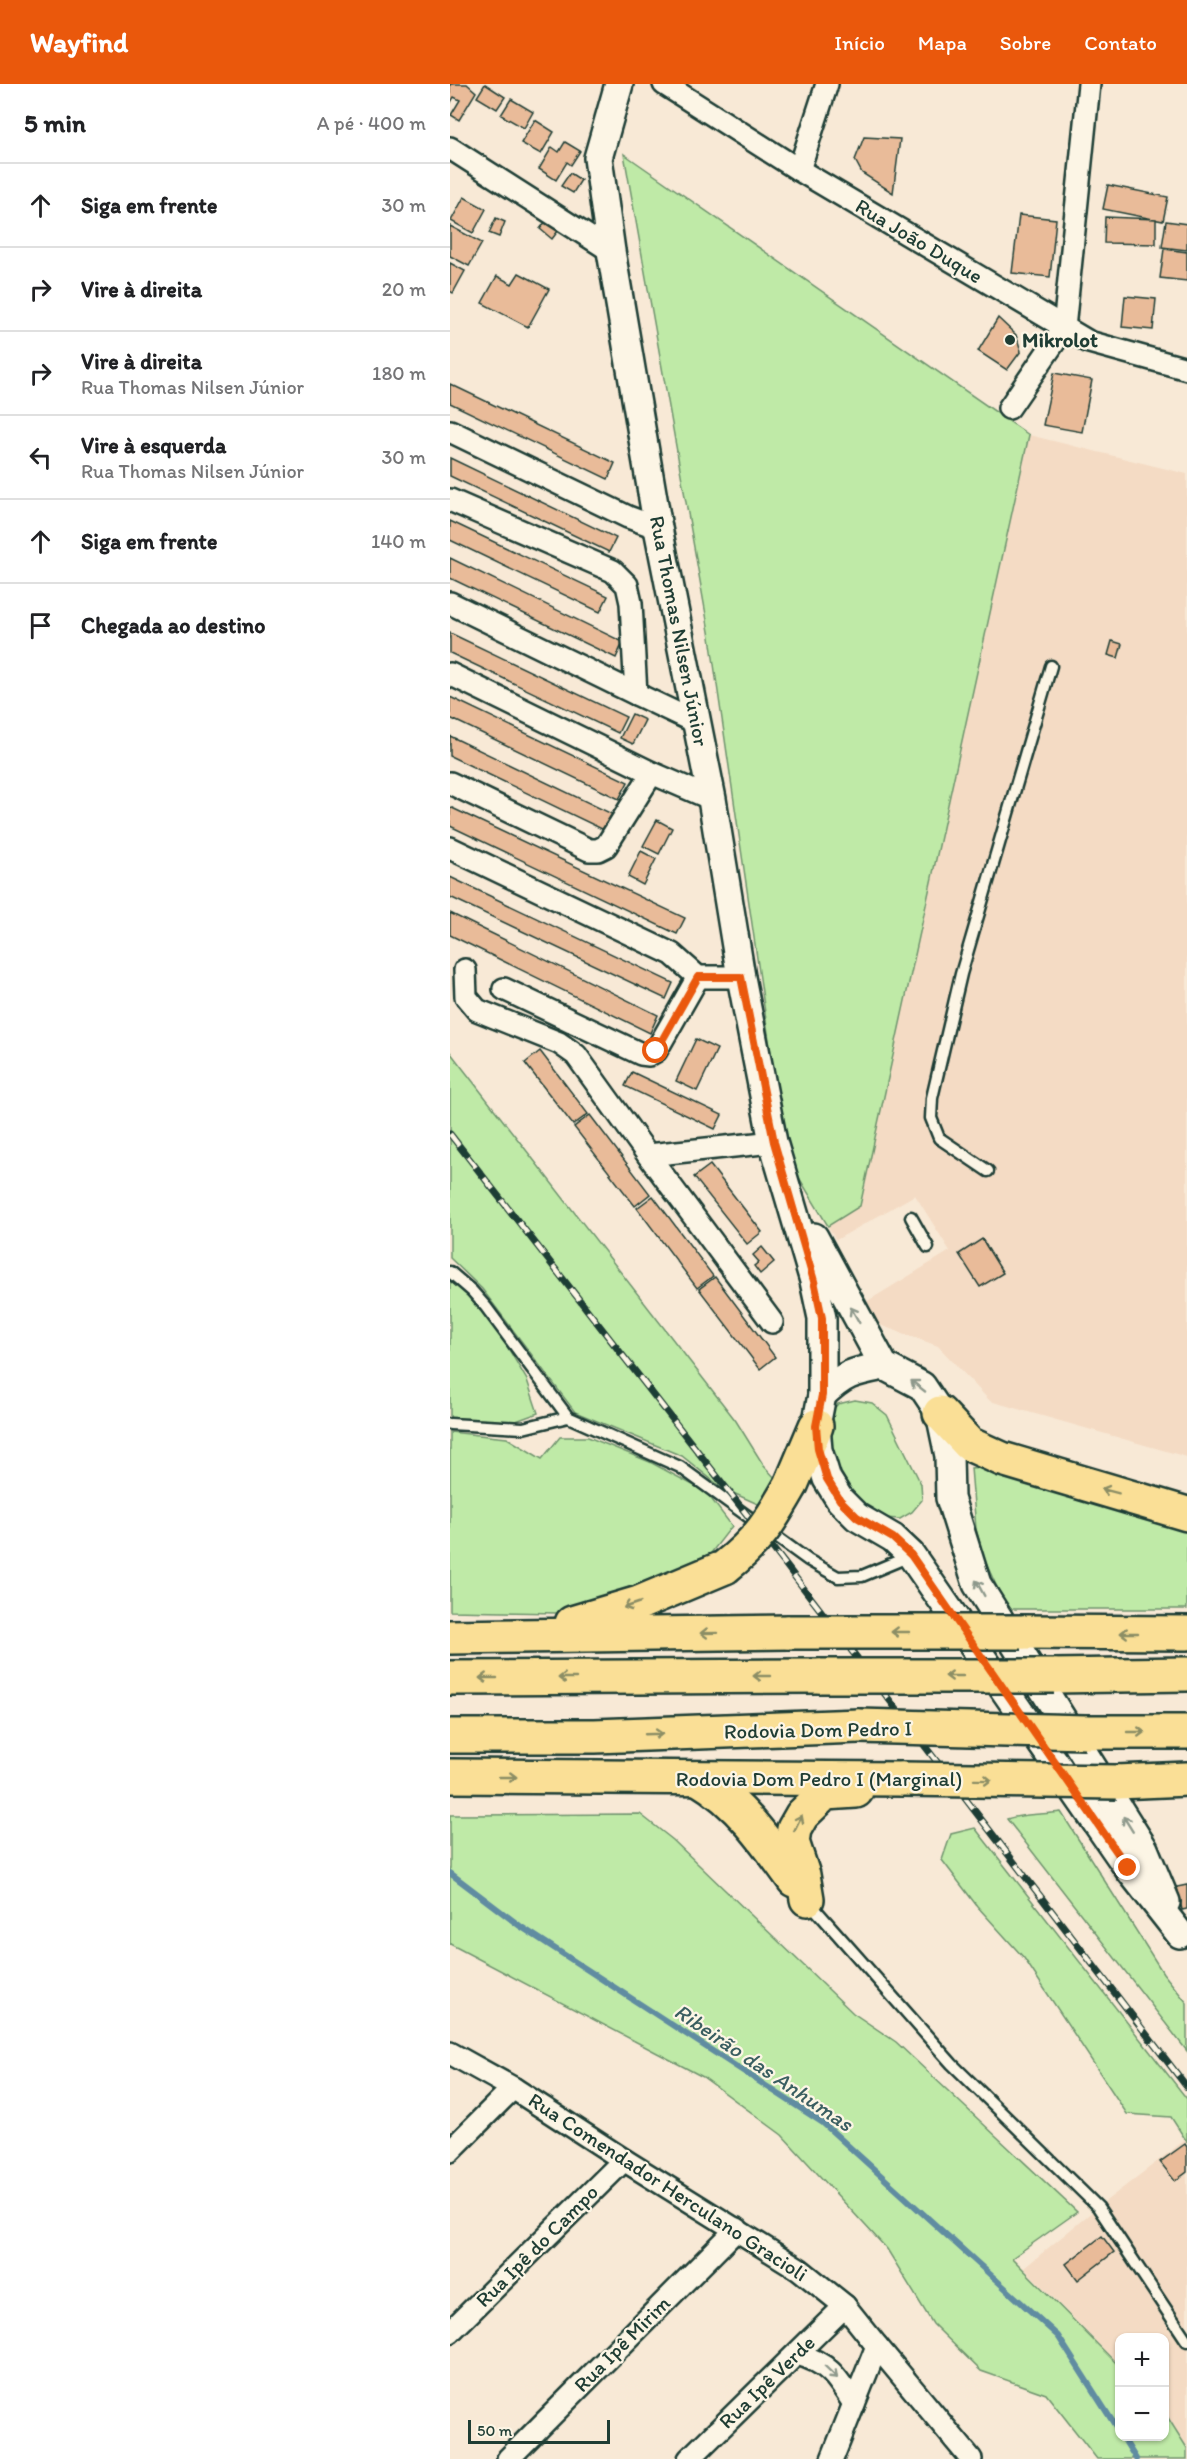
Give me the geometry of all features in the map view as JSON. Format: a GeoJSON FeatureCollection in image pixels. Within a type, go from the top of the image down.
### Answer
{"type":"FeatureCollection","features":[{"type":"Feature","properties":{"kind":"highway"},"geometry":{"type":"LineString","coordinates":[[940,1413],[969,1444],[1002,1459],[1187,1514]]}},
{"type":"Feature","properties":{"kind":"highway"},"geometry":{"type":"LineString","coordinates":[[512,1637],[611,1612],[683,1586],[725,1567],[756,1540],[767,1527],[792,1485],[816,1426]]}},
{"type":"Feature","properties":{"kind":"highway"},"geometry":{"type":"LineString","coordinates":[[450,1637],[789,1632],[1187,1633]]}},
{"type":"Feature","properties":{"kind":"highway"},"geometry":{"type":"LineString","coordinates":[[450,1678],[1187,1674]]}},
{"type":"Feature","properties":{"kind":"highway","name":"Rodovia Dom Pedro I"},"geometry":{"type":"LineString","coordinates":[[450,1737],[595,1736],[859,1726],[1085,1732],[1187,1732]]}},
{"type":"Feature","properties":{"kind":"highway","name":"Rodovia Dom Pedro I (Marginal)"},"geometry":{"type":"LineString","coordinates":[[450,1776],[1184,1782]]}},
{"type":"Feature","properties":{"kind":"highway"},"geometry":{"type":"LineString","coordinates":[[698,1778],[719,1791],[736,1807],[769,1845],[807,1899]]}},
{"type":"Feature","properties":{"kind":"highway"},"geometry":{"type":"LineString","coordinates":[[807,1899],[803,1875],[792,1842],[794,1829],[801,1815],[825,1793],[868,1790],[903,1779]]}},
{"type":"Feature","properties":{"kind":"street","name":"Rua Thomas Nilsen Júnior"},"geometry":{"type":"LineString","coordinates":[[619,84],[598,158],[611,251],[658,528],[712,799],[741,977],[774,1142],[783,1178],[821,1271],[884,1366]]}},
{"type":"Feature","properties":{"kind":"street","name":"Rua João Duque"},"geometry":{"type":"LineString","coordinates":[[664,84],[799,170],[1089,342],[1187,369]]}},
{"type":"Feature","properties":{"kind":"street"},"geometry":{"type":"LineString","coordinates":[[799,170],[827,84]]}},
{"type":"Feature","properties":{"kind":"street"},"geometry":{"type":"LineString","coordinates":[[1009,408],[1064,328],[1089,84]]}},
{"type":"Feature","properties":{"kind":"street"},"geometry":{"type":"LineString","coordinates":[[450,148],[611,251]]}},
{"type":"Feature","properties":{"kind":"street"},"geometry":{"type":"LineString","coordinates":[[450,431],[628,516],[658,528]]}},
{"type":"Feature","properties":{"kind":"street"},"geometry":{"type":"LineString","coordinates":[[450,500],[613,571],[627,585],[631,603],[636,694]]}},
{"type":"Feature","properties":{"kind":"street"},"geometry":{"type":"LineString","coordinates":[[450,603],[697,723]]}},
{"type":"Feature","properties":{"kind":"street"},"geometry":{"type":"LineString","coordinates":[[450,674],[652,773],[712,799]]}},
{"type":"Feature","properties":{"kind":"street"},"geometry":{"type":"LineString","coordinates":[[450,783],[589,850],[598,850],[606,846],[652,773]]}},
{"type":"Feature","properties":{"kind":"street"},"geometry":{"type":"LineString","coordinates":[[450,848],[672,954],[698,977],[741,977]]}},
{"type":"Feature","properties":{"kind":"street"},"geometry":{"type":"LineString","coordinates":[[465,970],[466,997],[477,1010],[569,1048],[576,1055],[772,1322]]}},
{"type":"Feature","properties":{"kind":"street"},"geometry":{"type":"LineString","coordinates":[[504,989],[641,1054],[649,1055],[656,1051],[698,977]]}},
{"type":"Feature","properties":{"kind":"street"},"geometry":{"type":"LineString","coordinates":[[648,1155],[774,1142]]}},
{"type":"Feature","properties":{"kind":"street","name":"Rua Thomas Nilsen Júnior"},"geometry":{"type":"LineString","coordinates":[[821,1271],[822,1395],[816,1426],[818,1449],[827,1479],[840,1500],[857,1517],[902,1547]]}},
{"type":"Feature","properties":{"kind":"street"},"geometry":{"type":"LineString","coordinates":[[822,1395],[839,1378],[884,1366],[922,1386],[940,1413],[948,1456],[951,1498],[977,1584],[1144,1849],[1183,1941]]}},
{"type":"Feature","properties":{"kind":"street"},"geometry":{"type":"LineString","coordinates":[[902,1547],[1128,1868],[1183,1941]]}},
{"type":"Feature","properties":{"kind":"street","name":"Rua Comendador Herculano Gracioli"},"geometry":{"type":"LineString","coordinates":[[450,2053],[513,2088],[799,2269],[845,2306],[971,2459]]}},
{"type":"Feature","properties":{"kind":"street"},"geometry":{"type":"LineString","coordinates":[[450,2151],[513,2088]]}},
{"type":"Feature","properties":{"kind":"street","name":"Rua Ipê do Campo"},"geometry":{"type":"LineString","coordinates":[[450,2332],[624,2160]]}},
{"type":"Feature","properties":{"kind":"street","name":"Rua Ipê Mirim"},"geometry":{"type":"LineString","coordinates":[[508,2459],[736,2229]]}},
{"type":"Feature","properties":{"kind":"street","name":"Rua Ipê Verde"},"geometry":{"type":"LineString","coordinates":[[689,2459],[845,2306]]}},
{"type":"Feature","properties":{"kind":"street"},"geometry":{"type":"LineString","coordinates":[[832,2459],[875,2343]]}},
{"type":"Feature","properties":{"kind":"street"},"geometry":{"type":"LineString","coordinates":[[796,2354],[815,2359],[828,2368],[839,2380],[854,2404]]}},
{"type":"Feature","properties":{"kind":"lane"},"geometry":{"type":"LineString","coordinates":[[988,1171],[939,1138],[931,1118],[932,1098],[961,974],[1051,666]]}},
{"type":"Feature","properties":{"kind":"lane"},"geometry":{"type":"LineString","coordinates":[[911,1217],[928,1247]]}},
{"type":"Feature","properties":{"kind":"lane"},"geometry":{"type":"LineString","coordinates":[[450,1272],[486,1307],[568,1417],[680,1467],[808,1560],[838,1577],[862,1576],[902,1547]]}},
{"type":"Feature","properties":{"kind":"lane"},"geometry":{"type":"LineString","coordinates":[[450,1424],[523,1428],[568,1417]]}},
{"type":"Feature","properties":{"kind":"lane"},"geometry":{"type":"LineString","coordinates":[[807,1899],[952,2064],[1098,2207],[1187,2341]]}},
{"type":"Feature","properties":{"kind":"shaded area"},"geometry":{"type":"Polygon","coordinates":[[[1029,435],[1187,474],[1187,1457],[990,1401],[938,1346],[877,1324],[866,1302],[950,1251],[915,1195],[836,1240],[828,1226],[860,1206],[1029,435]]]}},
{"type":"Feature","properties":{"kind":"shaded area"},"geometry":{"type":"Polygon","coordinates":[[[1185,2140],[1187,2142],[1187,2448],[1169,2418],[1169,2333],[1115,2333],[1115,2361],[1024,2268],[1185,2140]]]}},
{"type":"Feature","properties":{"kind":"green space"},"geometry":{"type":"Polygon","coordinates":[[[624,154],[1029,435],[860,1206],[828,1226],[786,1156],[710,637],[624,154]]]}},
{"type":"Feature","properties":{"kind":"green space"},"geometry":{"type":"Polygon","coordinates":[[[450,1052],[736,1421],[764,1466],[776,1479],[760,1505],[722,1488],[682,1456],[575,1412],[482,1289],[450,1258],[450,1052]]]}},
{"type":"Feature","properties":{"kind":"green space"},"geometry":{"type":"Polygon","coordinates":[[[450,1276],[478,1297],[527,1380],[538,1413],[497,1428],[450,1419],[450,1276]]]}},
{"type":"Feature","properties":{"kind":"green space"},"geometry":{"type":"Polygon","coordinates":[[[855,1400],[872,1403],[887,1415],[921,1484],[922,1500],[912,1512],[900,1519],[883,1518],[863,1504],[838,1474],[826,1454],[825,1417],[838,1404],[855,1400]]]}},
{"type":"Feature","properties":{"kind":"green space"},"geometry":{"type":"Polygon","coordinates":[[[450,1432],[507,1438],[542,1459],[560,1437],[588,1437],[650,1462],[706,1492],[732,1526],[711,1553],[668,1573],[559,1613],[450,1611],[450,1432]]]}},
{"type":"Feature","properties":{"kind":"green space"},"geometry":{"type":"Polygon","coordinates":[[[993,1466],[1187,1528],[1187,1609],[1007,1609],[984,1559],[976,1529],[971,1468],[993,1466]]]}},
{"type":"Feature","properties":{"kind":"green space"},"geometry":{"type":"Polygon","coordinates":[[[1061,1812],[1163,1973],[1187,2003],[1187,2051],[1007,1819],[1061,1812]]]}},
{"type":"Feature","properties":{"kind":"green space"},"geometry":{"type":"Polygon","coordinates":[[[640,1814],[673,1840],[853,2013],[896,2042],[1077,2212],[1012,2258],[1115,2362],[1115,2441],[1169,2441],[1169,2419],[1187,2448],[1187,2459],[1097,2459],[1046,2394],[981,2371],[933,2324],[887,2249],[782,2135],[703,2077],[450,1944],[450,1815],[640,1814]]]}},
{"type":"Feature","properties":{"kind":"green space"},"geometry":{"type":"Polygon","coordinates":[[[975,1828],[1187,2099],[1187,2142],[1171,2117],[1127,2114],[1024,1958],[977,1906],[942,1860],[951,1834],[975,1828]]]}},
{"type":"Feature","properties":{"kind":"building"},"geometry":{"type":"Polygon","coordinates":[[[450,84],[467,84],[476,92],[459,120],[451,115],[460,100],[454,97],[450,104],[450,84]]]}},
{"type":"Feature","properties":{"kind":"building"},"geometry":{"type":"Polygon","coordinates":[[[485,84],[505,97],[497,109],[477,97],[485,84]]]}},
{"type":"Feature","properties":{"kind":"building"},"geometry":{"type":"Polygon","coordinates":[[[511,99],[533,112],[524,128],[501,115],[511,99]]]}},
{"type":"Feature","properties":{"kind":"building"},"geometry":{"type":"Polygon","coordinates":[[[535,120],[554,132],[541,154],[521,143],[535,120]]]}},
{"type":"Feature","properties":{"kind":"building"},"geometry":{"type":"Polygon","coordinates":[[[864,137],[900,139],[893,193],[862,173],[855,160],[864,137]]]}},
{"type":"Feature","properties":{"kind":"building"},"geometry":{"type":"Polygon","coordinates":[[[565,142],[580,151],[571,165],[567,162],[556,180],[539,169],[552,147],[559,152],[565,142]]]}},
{"type":"Feature","properties":{"kind":"building"},"geometry":{"type":"Polygon","coordinates":[[[570,173],[581,180],[573,193],[561,186],[570,173]]]}},
{"type":"Feature","properties":{"kind":"building"},"geometry":{"type":"Polygon","coordinates":[[[1108,185],[1168,197],[1163,221],[1103,209],[1108,185]]]}},
{"type":"Feature","properties":{"kind":"building"},"geometry":{"type":"Polygon","coordinates":[[[464,197],[486,209],[473,233],[451,221],[464,197]]]}},
{"type":"Feature","properties":{"kind":"building"},"geometry":{"type":"Polygon","coordinates":[[[1019,215],[1056,219],[1050,277],[1012,273],[1019,215]]]}},
{"type":"Feature","properties":{"kind":"building"},"geometry":{"type":"Polygon","coordinates":[[[1105,217],[1156,219],[1156,244],[1104,243],[1105,217]]]}},
{"type":"Feature","properties":{"kind":"building"},"geometry":{"type":"Polygon","coordinates":[[[496,218],[505,222],[499,237],[489,233],[496,218]]]}},
{"type":"Feature","properties":{"kind":"building"},"geometry":{"type":"Polygon","coordinates":[[[546,221],[558,231],[552,239],[540,229],[546,221]]]}},
{"type":"Feature","properties":{"kind":"building"},"geometry":{"type":"Polygon","coordinates":[[[1166,221],[1187,224],[1187,250],[1162,247],[1166,221]]]}},
{"type":"Feature","properties":{"kind":"building"},"geometry":{"type":"Polygon","coordinates":[[[450,226],[482,243],[469,266],[450,256],[450,226]]]}},
{"type":"Feature","properties":{"kind":"building"},"geometry":{"type":"Polygon","coordinates":[[[1164,249],[1187,252],[1187,281],[1160,278],[1164,249]]]}},
{"type":"Feature","properties":{"kind":"building"},"geometry":{"type":"Polygon","coordinates":[[[450,263],[465,271],[453,293],[450,291],[450,263]]]}},
{"type":"Feature","properties":{"kind":"building"},"geometry":{"type":"Polygon","coordinates":[[[519,273],[549,289],[528,327],[482,303],[497,276],[512,284],[519,273]]]}},
{"type":"Feature","properties":{"kind":"building"},"geometry":{"type":"Polygon","coordinates":[[[1125,296],[1156,299],[1153,330],[1122,327],[1125,296]]]}},
{"type":"Feature","properties":{"kind":"building"},"geometry":{"type":"Polygon","coordinates":[[[998,318],[1016,335],[1021,351],[1007,370],[978,351],[998,318]]]}},
{"type":"Feature","properties":{"kind":"building"},"geometry":{"type":"Polygon","coordinates":[[[1054,373],[1092,380],[1082,432],[1043,425],[1054,373]]]}},
{"type":"Feature","properties":{"kind":"building"},"geometry":{"type":"Polygon","coordinates":[[[450,384],[615,463],[608,479],[450,403],[450,384]]]}},
{"type":"Feature","properties":{"kind":"building"},"geometry":{"type":"Polygon","coordinates":[[[450,458],[616,538],[609,552],[450,476],[450,458]]]}},
{"type":"Feature","properties":{"kind":"building"},"geometry":{"type":"Polygon","coordinates":[[[450,521],[608,596],[600,612],[450,540],[450,521]]]}},
{"type":"Feature","properties":{"kind":"building"},"geometry":{"type":"Polygon","coordinates":[[[450,558],[623,642],[616,658],[450,578],[450,558]]]}},
{"type":"Feature","properties":{"kind":"building"},"geometry":{"type":"Polygon","coordinates":[[[450,633],[626,717],[618,733],[450,653],[450,633]]]}},
{"type":"Feature","properties":{"kind":"building"},"geometry":{"type":"Polygon","coordinates":[[[1112,641],[1122,644],[1118,658],[1108,655],[1112,641]]]}},
{"type":"Feature","properties":{"kind":"building"},"geometry":{"type":"Polygon","coordinates":[[[450,697],[628,782],[619,799],[450,718],[450,697]]]}},
{"type":"Feature","properties":{"kind":"building"},"geometry":{"type":"Polygon","coordinates":[[[632,714],[645,720],[633,744],[620,738],[632,714]]]}},
{"type":"Feature","properties":{"kind":"building"},"geometry":{"type":"Polygon","coordinates":[[[450,736],[612,814],[604,830],[450,756],[450,736]]]}},
{"type":"Feature","properties":{"kind":"building"},"geometry":{"type":"Polygon","coordinates":[[[450,807],[685,918],[677,934],[450,826],[450,807]]]}},
{"type":"Feature","properties":{"kind":"building"},"geometry":{"type":"Polygon","coordinates":[[[657,820],[672,828],[659,854],[643,846],[657,820]]]}},
{"type":"Feature","properties":{"kind":"building"},"geometry":{"type":"Polygon","coordinates":[[[641,851],[656,859],[643,885],[628,877],[641,851]]]}},
{"type":"Feature","properties":{"kind":"building"},"geometry":{"type":"Polygon","coordinates":[[[450,877],[673,983],[666,999],[450,897],[450,877]]]}},
{"type":"Feature","properties":{"kind":"building"},"geometry":{"type":"Polygon","coordinates":[[[450,913],[658,1015],[650,1033],[450,935],[450,913]]]}},
{"type":"Feature","properties":{"kind":"building"},"geometry":{"type":"Polygon","coordinates":[[[696,1039],[717,1049],[697,1091],[676,1081],[696,1039]]]}},
{"type":"Feature","properties":{"kind":"building"},"geometry":{"type":"Polygon","coordinates":[[[540,1051],[588,1114],[573,1125],[525,1063],[540,1051]]]}},
{"type":"Feature","properties":{"kind":"building"},"geometry":{"type":"Polygon","coordinates":[[[632,1072],[722,1115],[715,1129],[625,1086],[632,1072]]]}},
{"type":"Feature","properties":{"kind":"building"},"geometry":{"type":"Polygon","coordinates":[[[590,1115],[650,1194],[635,1206],[574,1127],[590,1115]]]}},
{"type":"Feature","properties":{"kind":"building"},"geometry":{"type":"Polygon","coordinates":[[[710,1165],[762,1232],[747,1244],[694,1177],[710,1165]]]}},
{"type":"Feature","properties":{"kind":"building"},"geometry":{"type":"Polygon","coordinates":[[[653,1196],[713,1276],[697,1288],[637,1208],[653,1196]]]}},
{"type":"Feature","properties":{"kind":"building"},"geometry":{"type":"Polygon","coordinates":[[[982,1239],[1003,1273],[980,1287],[959,1254],[982,1239]]]}},
{"type":"Feature","properties":{"kind":"building"},"geometry":{"type":"Polygon","coordinates":[[[762,1247],[774,1262],[760,1274],[754,1266],[759,1262],[753,1255],[762,1247]]]}},
{"type":"Feature","properties":{"kind":"building"},"geometry":{"type":"Polygon","coordinates":[[[715,1277],[775,1357],[760,1369],[699,1289],[715,1277]]]}},
{"type":"Feature","properties":{"kind":"building"},"geometry":{"type":"Polygon","coordinates":[[[1187,1885],[1187,1909],[1182,1910],[1177,1887],[1187,1885]]]}},
{"type":"Feature","properties":{"kind":"building"},"geometry":{"type":"Polygon","coordinates":[[[1185,2144],[1187,2172],[1175,2181],[1160,2162],[1185,2144]]]}},
{"type":"Feature","properties":{"kind":"building"},"geometry":{"type":"Polygon","coordinates":[[[1102,2236],[1114,2252],[1078,2280],[1066,2264],[1102,2236]]]}},
{"type":"Feature","properties":{"kind":"waterway","name":"Ribeirão das Anhumas"},"geometry":{"type":"LineString","coordinates":[[450,1873],[520,1926],[823,2123],[1058,2336],[1115,2425]]}},
{"type":"Feature","properties":{"kind":"waterway","name":"Ribeirão das Anhumas"},"geometry":{"type":"LineString","coordinates":[[1125,2441],[1136,2459]]}},
{"type":"Feature","properties":{"kind":"railway"},"geometry":{"type":"LineString","coordinates":[[450,1134],[748,1516],[1187,2087]]}},
{"type":"Feature","properties":{"kind":"place","name":"Mikrolot"},"geometry":{"type":"Point","coordinates":[1010,340]}},
{"type":"Feature","properties":{"kind":"route"},"geometry":{"type":"LineString","coordinates":[[656,1051],[698,977],[741,977],[774,1142],[814,1281],[822,1318],[822,1395],[816,1426],[818,1449],[827,1479],[840,1500],[857,1517],[893,1538],[911,1555],[1128,1868]]}}]}
